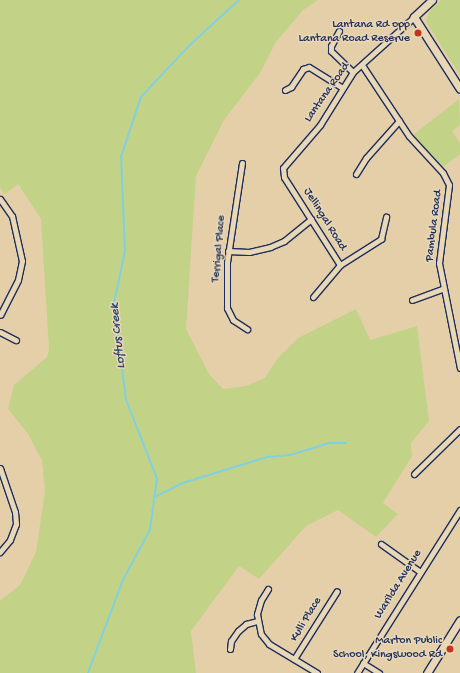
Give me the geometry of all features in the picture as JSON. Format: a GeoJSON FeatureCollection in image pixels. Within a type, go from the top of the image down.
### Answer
{"type":"FeatureCollection","features":[{"type":"Feature","properties":{"kind":"street","name":"Lantana Road"},"geometry":{"type":"LineString","coordinates":[[283,171],[320,125],[342,88],[354,72],[432,0]]}},
{"type":"Feature","properties":{"kind":"street"},"geometry":{"type":"LineString","coordinates":[[414,17],[460,89]]}},
{"type":"Feature","properties":{"kind":"street"},"geometry":{"type":"LineString","coordinates":[[339,31],[331,46],[331,51],[354,72]]}},
{"type":"Feature","properties":{"kind":"street","name":"Pambula Road"},"geometry":{"type":"LineString","coordinates":[[362,65],[414,143],[443,174],[450,185],[439,263],[460,368]]}},
{"type":"Feature","properties":{"kind":"street"},"geometry":{"type":"LineString","coordinates":[[285,90],[291,87],[303,69],[309,66],[342,88]]}},
{"type":"Feature","properties":{"kind":"street"},"geometry":{"type":"LineString","coordinates":[[356,174],[366,158],[399,121]]}},
{"type":"Feature","properties":{"kind":"street","name":"Terrigal Place"},"geometry":{"type":"LineString","coordinates":[[242,163],[228,251],[227,308],[233,320],[247,329]]}},
{"type":"Feature","properties":{"kind":"street","name":"Jellingal Road"},"geometry":{"type":"LineString","coordinates":[[283,171],[340,265],[313,297]]}},
{"type":"Feature","properties":{"kind":"street"},"geometry":{"type":"LineString","coordinates":[[0,199],[12,216],[22,261],[18,280],[0,315]]}},
{"type":"Feature","properties":{"kind":"street"},"geometry":{"type":"LineString","coordinates":[[340,265],[381,239],[386,217]]}},
{"type":"Feature","properties":{"kind":"street"},"geometry":{"type":"LineString","coordinates":[[228,251],[239,253],[270,248],[284,240],[311,219]]}},
{"type":"Feature","properties":{"kind":"street"},"geometry":{"type":"LineString","coordinates":[[412,300],[443,289]]}},
{"type":"Feature","properties":{"kind":"street"},"geometry":{"type":"LineString","coordinates":[[0,332],[16,340]]}},
{"type":"Feature","properties":{"kind":"street"},"geometry":{"type":"LineString","coordinates":[[454,338],[460,337]]}},
{"type":"Feature","properties":{"kind":"street"},"geometry":{"type":"LineString","coordinates":[[414,474],[460,429]]}},
{"type":"Feature","properties":{"kind":"street"},"geometry":{"type":"LineString","coordinates":[[0,468],[15,512],[16,524],[10,540],[0,552]]}},
{"type":"Feature","properties":{"kind":"street","name":"Warilda Avenue"},"geometry":{"type":"LineString","coordinates":[[357,673],[419,572],[460,510]]}},
{"type":"Feature","properties":{"kind":"street"},"geometry":{"type":"LineString","coordinates":[[381,544],[419,572]]}},
{"type":"Feature","properties":{"kind":"street"},"geometry":{"type":"LineString","coordinates":[[268,589],[258,606],[257,621],[264,639],[317,673]]}},
{"type":"Feature","properties":{"kind":"street","name":"Kulli Place"},"geometry":{"type":"LineString","coordinates":[[294,659],[337,591]]}},
{"type":"Feature","properties":{"kind":"street"},"geometry":{"type":"LineString","coordinates":[[427,673],[460,620]]}},
{"type":"Feature","properties":{"kind":"street"},"geometry":{"type":"LineString","coordinates":[[230,649],[231,641],[238,631],[246,624],[257,621]]}},
{"type":"Feature","properties":{"kind":"street"},"geometry":{"type":"LineString","coordinates":[[363,663],[380,673]]}},
{"type":"Feature","properties":{"kind":"green space"},"geometry":{"type":"Polygon","coordinates":[[[0,0],[318,0],[303,10],[276,42],[260,73],[224,120],[196,176],[186,329],[209,374],[223,389],[246,386],[265,378],[277,359],[298,338],[356,309],[370,340],[417,326],[429,421],[411,443],[412,456],[383,503],[398,514],[376,537],[338,510],[306,526],[259,579],[239,566],[191,631],[196,673],[0,673],[0,601],[20,585],[36,552],[45,491],[42,460],[28,434],[8,409],[14,385],[47,357],[49,350],[41,219],[18,184],[5,194],[0,188],[0,0]]]}},
{"type":"Feature","properties":{"kind":"green space"},"geometry":{"type":"Polygon","coordinates":[[[441,0],[460,0],[460,75],[426,22],[429,12],[441,0]]]}},
{"type":"Feature","properties":{"kind":"green space"},"geometry":{"type":"Polygon","coordinates":[[[459,99],[460,125],[452,131],[460,143],[460,154],[443,167],[413,135],[459,99]]]}},
{"type":"Feature","properties":{"kind":"waterway","name":"Loftus Creek"},"geometry":{"type":"LineString","coordinates":[[88,673],[123,580],[150,530],[157,479],[126,400],[114,303],[125,251],[121,157],[141,97],[189,46],[239,0]]}},
{"type":"Feature","properties":{"kind":"waterway"},"geometry":{"type":"LineString","coordinates":[[155,497],[180,484],[267,457],[290,455],[330,443],[346,443]]}},
{"type":"Feature","properties":{"kind":"place","name":"Lantana Rd opp Lantana Road Reserve"},"geometry":{"type":"Point","coordinates":[418,33]}},
{"type":"Feature","properties":{"kind":"place","name":"Marton Public School, Kingswood Rd"},"geometry":{"type":"Point","coordinates":[450,649]}}]}
